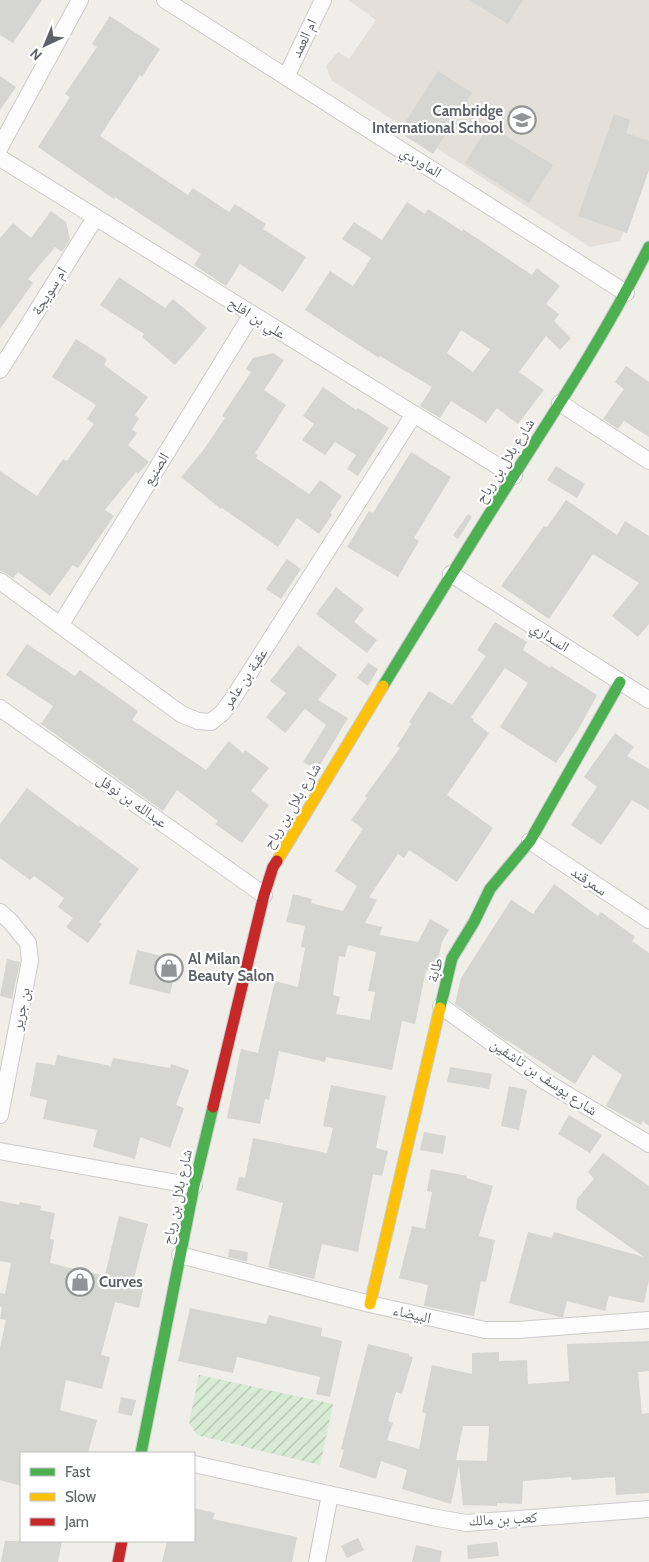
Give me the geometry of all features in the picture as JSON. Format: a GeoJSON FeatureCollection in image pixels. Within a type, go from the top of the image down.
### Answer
{"type":"FeatureCollection","features":[{"type":"Feature","properties":{"kind":"street"},"geometry":{"type":"LineString","coordinates":[[0,147],[80,0]]}},
{"type":"Feature","properties":{"kind":"street","name":"الماوردي"},"geometry":{"type":"LineString","coordinates":[[165,0],[626,293]]}},
{"type":"Feature","properties":{"kind":"street","name":"ام العمد"},"geometry":{"type":"LineString","coordinates":[[286,77],[323,0]]}},
{"type":"Feature","properties":{"kind":"street","name":"علي بن افلح"},"geometry":{"type":"LineString","coordinates":[[0,158],[514,476]]}},
{"type":"Feature","properties":{"kind":"street","name":"ام سويجة"},"geometry":{"type":"LineString","coordinates":[[1,366],[95,218]]}},
{"type":"Feature","properties":{"kind":"street","name":"شارع بلال بن رباح"},"geometry":{"type":"LineString","coordinates":[[143,1452],[194,1186],[264,895],[273,867],[451,574],[560,403],[626,293],[649,247]]}},
{"type":"Feature","properties":{"kind":"street","name":"الصنيع"},"geometry":{"type":"LineString","coordinates":[[61,624],[252,314]]}},
{"type":"Feature","properties":{"kind":"street"},"geometry":{"type":"LineString","coordinates":[[560,403],[649,461]]}},
{"type":"Feature","properties":{"kind":"street","name":"عقبة بن عامر"},"geometry":{"type":"LineString","coordinates":[[0,581],[182,714],[198,721],[211,722],[222,713],[232,700],[414,414]]}},
{"type":"Feature","properties":{"kind":"street","name":"السداري"},"geometry":{"type":"LineString","coordinates":[[451,574],[649,700]]}},
{"type":"Feature","properties":{"kind":"street","name":"طابة"},"geometry":{"type":"LineString","coordinates":[[370,1304],[452,958],[474,922],[490,889],[530,841],[620,682]]}},
{"type":"Feature","properties":{"kind":"street","name":"عبدالله بن نوفل"},"geometry":{"type":"LineString","coordinates":[[0,708],[264,895]]}},
{"type":"Feature","properties":{"kind":"street","name":"سمرقند"},"geometry":{"type":"LineString","coordinates":[[530,841],[649,920]]}},
{"type":"Feature","properties":{"kind":"street","name":"بن جرير"},"geometry":{"type":"LineString","coordinates":[[0,912],[28,943],[30,961],[0,1115]]}},
{"type":"Feature","properties":{"kind":"street","name":"شارع يوسف بن تاشفين"},"geometry":{"type":"LineString","coordinates":[[441,1006],[543,1080],[649,1144]]}},
{"type":"Feature","properties":{"kind":"street"},"geometry":{"type":"LineString","coordinates":[[0,1151],[194,1186]]}},
{"type":"Feature","properties":{"kind":"street","name":"البيضاء"},"geometry":{"type":"LineString","coordinates":[[180,1255],[370,1304],[485,1330],[518,1330],[649,1320]]}},
{"type":"Feature","properties":{"kind":"street","name":"كعب بن مالك"},"geometry":{"type":"LineString","coordinates":[[195,1464],[466,1523],[649,1508]]}},
{"type":"Feature","properties":{"kind":"street"},"geometry":{"type":"LineString","coordinates":[[317,1562],[330,1494]]}},
{"type":"Feature","properties":{"kind":"street"},"geometry":{"type":"LineString","coordinates":[[118,1562],[122,1542]]}},
{"type":"Feature","properties":{"kind":"shaded area","name":"Cambridge International School"},"geometry":{"type":"Polygon","coordinates":[[[348,0],[649,0],[649,161],[620,241],[590,247],[331,80],[326,66],[338,52],[349,59],[376,20],[348,0]]]}},
{"type":"Feature","properties":{"kind":"green space"},"geometry":{"type":"Polygon","coordinates":[[[199,1375],[333,1404],[320,1465],[197,1435],[189,1423],[199,1375]]]}},
{"type":"Feature","properties":{"kind":"building"},"geometry":{"type":"Polygon","coordinates":[[[0,0],[42,0],[13,43],[0,35],[0,0]]]}},
{"type":"Feature","properties":{"kind":"building"},"geometry":{"type":"Polygon","coordinates":[[[469,0],[523,0],[508,24],[469,0]]]}},
{"type":"Feature","properties":{"kind":"building"},"geometry":{"type":"Polygon","coordinates":[[[110,16],[160,49],[142,77],[140,75],[100,136],[188,195],[193,188],[229,212],[235,204],[266,224],[263,229],[306,257],[283,292],[240,264],[226,286],[194,265],[201,254],[115,197],[114,199],[38,147],[70,97],[65,94],[97,47],[92,44],[110,16]]]}},
{"type":"Feature","properties":{"kind":"building"},"geometry":{"type":"Polygon","coordinates":[[[438,71],[472,93],[433,154],[399,132],[438,71]]]}},
{"type":"Feature","properties":{"kind":"building"},"geometry":{"type":"Polygon","coordinates":[[[0,76],[16,87],[0,110],[0,76]]]}},
{"type":"Feature","properties":{"kind":"building"},"geometry":{"type":"Polygon","coordinates":[[[614,114],[630,120],[626,133],[649,141],[649,170],[627,233],[578,216],[614,114]]]}},
{"type":"Feature","properties":{"kind":"building"},"geometry":{"type":"Polygon","coordinates":[[[489,125],[553,165],[529,203],[465,163],[489,125]]]}},
{"type":"Feature","properties":{"kind":"building"},"geometry":{"type":"Polygon","coordinates":[[[407,202],[425,214],[428,209],[462,231],[463,229],[532,275],[537,268],[560,286],[546,304],[559,314],[554,321],[571,338],[560,350],[546,336],[519,372],[544,390],[518,424],[497,408],[486,423],[451,401],[440,418],[420,406],[432,387],[380,356],[379,358],[305,310],[330,271],[353,286],[371,258],[342,239],[354,222],[382,240],[407,202]],[[461,330],[447,353],[473,372],[490,349],[461,330]]]}},
{"type":"Feature","properties":{"kind":"building"},"geometry":{"type":"Polygon","coordinates":[[[51,211],[66,222],[70,240],[62,252],[55,247],[28,279],[33,283],[0,329],[0,238],[13,223],[31,238],[51,211]]]}},
{"type":"Feature","properties":{"kind":"building"},"geometry":{"type":"Polygon","coordinates":[[[119,277],[165,308],[173,299],[207,328],[175,365],[142,337],[144,334],[100,305],[119,277]]]}},
{"type":"Feature","properties":{"kind":"building"},"geometry":{"type":"Polygon","coordinates":[[[76,339],[107,359],[104,365],[148,397],[135,415],[139,419],[132,429],[137,433],[128,445],[149,462],[138,474],[136,472],[105,510],[114,516],[78,568],[73,565],[50,596],[18,572],[13,578],[0,571],[0,471],[37,496],[63,459],[67,461],[94,424],[87,419],[96,405],[52,377],[76,339]]]}},
{"type":"Feature","properties":{"kind":"building"},"geometry":{"type":"Polygon","coordinates":[[[273,353],[284,360],[264,390],[286,405],[255,453],[258,455],[256,458],[309,494],[320,480],[342,496],[319,534],[297,518],[278,547],[221,509],[181,477],[202,452],[225,418],[222,416],[251,372],[246,369],[253,358],[273,353]]]}},
{"type":"Feature","properties":{"kind":"building"},"geometry":{"type":"Polygon","coordinates":[[[626,366],[649,382],[649,437],[624,421],[618,429],[603,419],[624,389],[615,382],[626,366]]]}},
{"type":"Feature","properties":{"kind":"building"},"geometry":{"type":"Polygon","coordinates":[[[323,387],[356,410],[358,408],[389,428],[358,476],[347,469],[356,455],[335,442],[325,455],[302,440],[314,424],[303,416],[323,387]]]}},
{"type":"Feature","properties":{"kind":"building"},"geometry":{"type":"Polygon","coordinates":[[[411,452],[451,477],[414,538],[419,541],[398,577],[347,547],[369,511],[373,513],[411,452]]]}},
{"type":"Feature","properties":{"kind":"building"},"geometry":{"type":"Polygon","coordinates":[[[556,466],[585,484],[577,498],[547,480],[556,466]]]}},
{"type":"Feature","properties":{"kind":"building"},"geometry":{"type":"Polygon","coordinates":[[[566,500],[617,535],[625,521],[649,536],[649,624],[638,637],[612,616],[639,583],[593,554],[549,619],[501,586],[544,526],[547,527],[566,500]]]}},
{"type":"Feature","properties":{"kind":"building"},"geometry":{"type":"Polygon","coordinates":[[[468,514],[472,517],[458,539],[453,535],[468,514]]]}},
{"type":"Feature","properties":{"kind":"building"},"geometry":{"type":"Polygon","coordinates":[[[287,559],[301,569],[281,599],[266,589],[287,559]]]}},
{"type":"Feature","properties":{"kind":"building"},"geometry":{"type":"Polygon","coordinates":[[[336,587],[364,609],[354,622],[377,640],[367,653],[316,614],[336,587]]]}},
{"type":"Feature","properties":{"kind":"building"},"geometry":{"type":"Polygon","coordinates":[[[495,622],[527,642],[523,650],[597,695],[578,730],[556,763],[500,727],[528,683],[505,668],[471,717],[474,719],[473,721],[489,733],[447,795],[493,828],[457,882],[409,850],[404,858],[398,854],[369,897],[377,900],[365,923],[382,927],[380,935],[418,942],[430,919],[449,930],[442,942],[435,972],[426,970],[415,1024],[402,1021],[392,1070],[326,1057],[325,1062],[279,1051],[269,1100],[265,1099],[260,1124],[227,1118],[241,1049],[258,1053],[275,981],[298,987],[305,948],[301,947],[305,926],[286,922],[293,894],[312,899],[311,903],[343,911],[357,886],[335,871],[363,829],[351,820],[367,798],[365,796],[400,748],[397,746],[411,724],[409,722],[429,691],[452,705],[486,656],[477,650],[495,622]],[[348,945],[345,957],[339,956],[333,995],[340,997],[336,1014],[370,1020],[375,992],[368,991],[376,952],[348,945]]]}},
{"type":"Feature","properties":{"kind":"building"},"geometry":{"type":"Polygon","coordinates":[[[27,644],[75,676],[80,670],[138,711],[132,720],[206,770],[229,741],[243,753],[245,750],[269,768],[251,791],[269,805],[242,843],[215,824],[218,821],[177,790],[163,811],[41,724],[53,706],[6,675],[27,644]]]}},
{"type":"Feature","properties":{"kind":"building"},"geometry":{"type":"Polygon","coordinates":[[[298,645],[337,675],[318,700],[348,718],[317,770],[303,762],[326,725],[305,709],[285,733],[266,717],[286,693],[270,681],[298,645]]]}},
{"type":"Feature","properties":{"kind":"building"},"geometry":{"type":"Polygon","coordinates":[[[368,663],[378,669],[368,686],[357,678],[368,663]]]}},
{"type":"Feature","properties":{"kind":"building"},"geometry":{"type":"Polygon","coordinates":[[[615,733],[634,747],[627,756],[649,769],[649,810],[632,800],[601,845],[571,825],[597,787],[584,777],[615,733]]]}},
{"type":"Feature","properties":{"kind":"building"},"geometry":{"type":"Polygon","coordinates":[[[27,788],[139,869],[99,922],[102,924],[88,943],[66,927],[73,918],[58,907],[64,898],[34,876],[30,880],[0,858],[0,824],[27,788]]]}},
{"type":"Feature","properties":{"kind":"building"},"geometry":{"type":"Polygon","coordinates":[[[554,884],[598,916],[601,912],[635,937],[632,941],[649,953],[649,1126],[643,1121],[641,1125],[606,1106],[622,1075],[593,1055],[575,1084],[506,1041],[455,1004],[461,978],[511,900],[533,914],[554,884]]]}},
{"type":"Feature","properties":{"kind":"building"},"geometry":{"type":"Polygon","coordinates":[[[137,950],[178,960],[170,994],[129,984],[137,950]]]}},
{"type":"Feature","properties":{"kind":"building"},"geometry":{"type":"Polygon","coordinates":[[[7,959],[20,962],[12,999],[0,996],[7,959]]]}},
{"type":"Feature","properties":{"kind":"building"},"geometry":{"type":"Polygon","coordinates":[[[57,1055],[111,1066],[113,1058],[170,1068],[171,1064],[189,1070],[176,1105],[184,1108],[170,1148],[140,1137],[135,1159],[93,1147],[97,1130],[43,1119],[47,1100],[30,1096],[36,1062],[55,1065],[57,1055]]]}},
{"type":"Feature","properties":{"kind":"building"},"geometry":{"type":"Polygon","coordinates":[[[450,1067],[492,1074],[489,1089],[447,1082],[450,1067]]]}},
{"type":"Feature","properties":{"kind":"building"},"geometry":{"type":"Polygon","coordinates":[[[331,1085],[386,1096],[376,1148],[388,1151],[382,1176],[373,1174],[358,1252],[322,1244],[314,1279],[268,1267],[283,1203],[236,1190],[239,1177],[245,1178],[253,1138],[327,1153],[333,1128],[323,1126],[331,1085]]]}},
{"type":"Feature","properties":{"kind":"building"},"geometry":{"type":"Polygon","coordinates":[[[509,1086],[527,1090],[519,1130],[501,1126],[509,1086]]]}},
{"type":"Feature","properties":{"kind":"building"},"geometry":{"type":"Polygon","coordinates":[[[569,1115],[602,1135],[590,1153],[558,1134],[569,1115]]]}},
{"type":"Feature","properties":{"kind":"building"},"geometry":{"type":"Polygon","coordinates":[[[424,1132],[446,1136],[443,1154],[420,1150],[424,1132]]]}},
{"type":"Feature","properties":{"kind":"building"},"geometry":{"type":"Polygon","coordinates":[[[603,1153],[649,1186],[649,1280],[644,1303],[609,1296],[605,1311],[567,1301],[563,1317],[560,1317],[509,1303],[528,1232],[552,1238],[554,1232],[644,1257],[576,1209],[577,1199],[594,1179],[588,1172],[603,1153]]]}},
{"type":"Feature","properties":{"kind":"building"},"geometry":{"type":"Polygon","coordinates":[[[431,1169],[467,1176],[466,1178],[493,1186],[479,1236],[495,1240],[486,1282],[481,1281],[474,1316],[424,1306],[428,1285],[399,1278],[412,1226],[425,1229],[432,1192],[427,1191],[431,1169]]]}},
{"type":"Feature","properties":{"kind":"building"},"geometry":{"type":"Polygon","coordinates":[[[0,1201],[19,1205],[20,1202],[41,1206],[40,1210],[55,1213],[50,1239],[54,1240],[50,1263],[100,1275],[105,1275],[119,1216],[148,1224],[133,1282],[144,1285],[139,1308],[115,1302],[101,1355],[110,1357],[102,1389],[66,1380],[60,1410],[97,1420],[88,1452],[20,1452],[20,1486],[0,1480],[0,1348],[6,1320],[0,1319],[2,1307],[0,1306],[0,1293],[5,1294],[11,1263],[0,1261],[0,1201]]]}},
{"type":"Feature","properties":{"kind":"building"},"geometry":{"type":"Polygon","coordinates":[[[229,1249],[248,1252],[247,1262],[228,1257],[229,1249]]]}},
{"type":"Feature","properties":{"kind":"building"},"geometry":{"type":"Polygon","coordinates":[[[190,1308],[266,1324],[269,1315],[322,1328],[321,1336],[342,1341],[330,1397],[316,1394],[320,1377],[237,1357],[233,1373],[178,1361],[190,1308]]]}},
{"type":"Feature","properties":{"kind":"building"},"geometry":{"type":"Polygon","coordinates":[[[649,1341],[649,1371],[638,1372],[642,1414],[649,1413],[649,1493],[616,1495],[615,1477],[572,1480],[571,1477],[523,1481],[522,1504],[497,1503],[497,1506],[463,1505],[459,1466],[451,1504],[402,1489],[407,1470],[381,1461],[376,1479],[339,1467],[344,1450],[341,1449],[368,1344],[409,1354],[409,1356],[413,1357],[402,1394],[396,1392],[388,1421],[393,1423],[387,1440],[419,1449],[426,1413],[422,1412],[432,1365],[472,1374],[472,1353],[499,1352],[499,1361],[527,1360],[528,1384],[569,1381],[567,1344],[649,1341]],[[463,1426],[456,1460],[487,1461],[489,1426],[463,1426]]]}},
{"type":"Feature","properties":{"kind":"building"},"geometry":{"type":"Polygon","coordinates":[[[121,1397],[136,1400],[132,1416],[118,1413],[121,1397]]]}},
{"type":"Feature","properties":{"kind":"building"},"geometry":{"type":"Polygon","coordinates":[[[195,1508],[215,1513],[213,1519],[297,1537],[292,1562],[162,1562],[167,1542],[195,1542],[195,1508]]]}},
{"type":"Feature","properties":{"kind":"building"},"geometry":{"type":"Polygon","coordinates":[[[358,1538],[364,1550],[347,1558],[341,1546],[358,1538]]]}},
{"type":"Feature","properties":{"kind":"building"},"geometry":{"type":"Polygon","coordinates":[[[5,1541],[62,1542],[58,1562],[1,1562],[5,1541]]]}},
{"type":"Feature","properties":{"kind":"building"},"geometry":{"type":"Polygon","coordinates":[[[497,1542],[499,1556],[468,1559],[467,1545],[497,1542]]]}},
{"type":"Feature","properties":{"kind":"building"},"geometry":{"type":"Polygon","coordinates":[[[416,1545],[442,1551],[440,1562],[412,1562],[416,1545]]]}},
{"type":"Feature","properties":{"kind":"traffic: fast"},"geometry":{"type":"LineString","coordinates":[[383,686],[581,368],[617,308],[649,247]]}},
{"type":"Feature","properties":{"kind":"traffic: fast"},"geometry":{"type":"LineString","coordinates":[[440,1008],[452,958],[474,922],[490,889],[530,841],[620,682]]}},
{"type":"Feature","properties":{"kind":"traffic: fast"},"geometry":{"type":"LineString","coordinates":[[141,1452],[194,1186],[213,1107]]}},
{"type":"Feature","properties":{"kind":"traffic: slow"},"geometry":{"type":"LineString","coordinates":[[277,861],[383,686]]}},
{"type":"Feature","properties":{"kind":"traffic: slow"},"geometry":{"type":"LineString","coordinates":[[370,1304],[440,1008]]}},
{"type":"Feature","properties":{"kind":"traffic: jam"},"geometry":{"type":"LineString","coordinates":[[213,1107],[264,895],[273,867],[277,861]]}},
{"type":"Feature","properties":{"kind":"traffic: jam"},"geometry":{"type":"LineString","coordinates":[[118,1562],[122,1542]]}},
{"type":"Feature","properties":{"kind":"place","name":"Cambridge International School"},"geometry":{"type":"Point","coordinates":[522,120]}},
{"type":"Feature","properties":{"kind":"place","name":"Al Milan Beauty Salon"},"geometry":{"type":"Point","coordinates":[169,968]}},
{"type":"Feature","properties":{"kind":"place","name":"Curves"},"geometry":{"type":"Point","coordinates":[80,1282]}}]}
